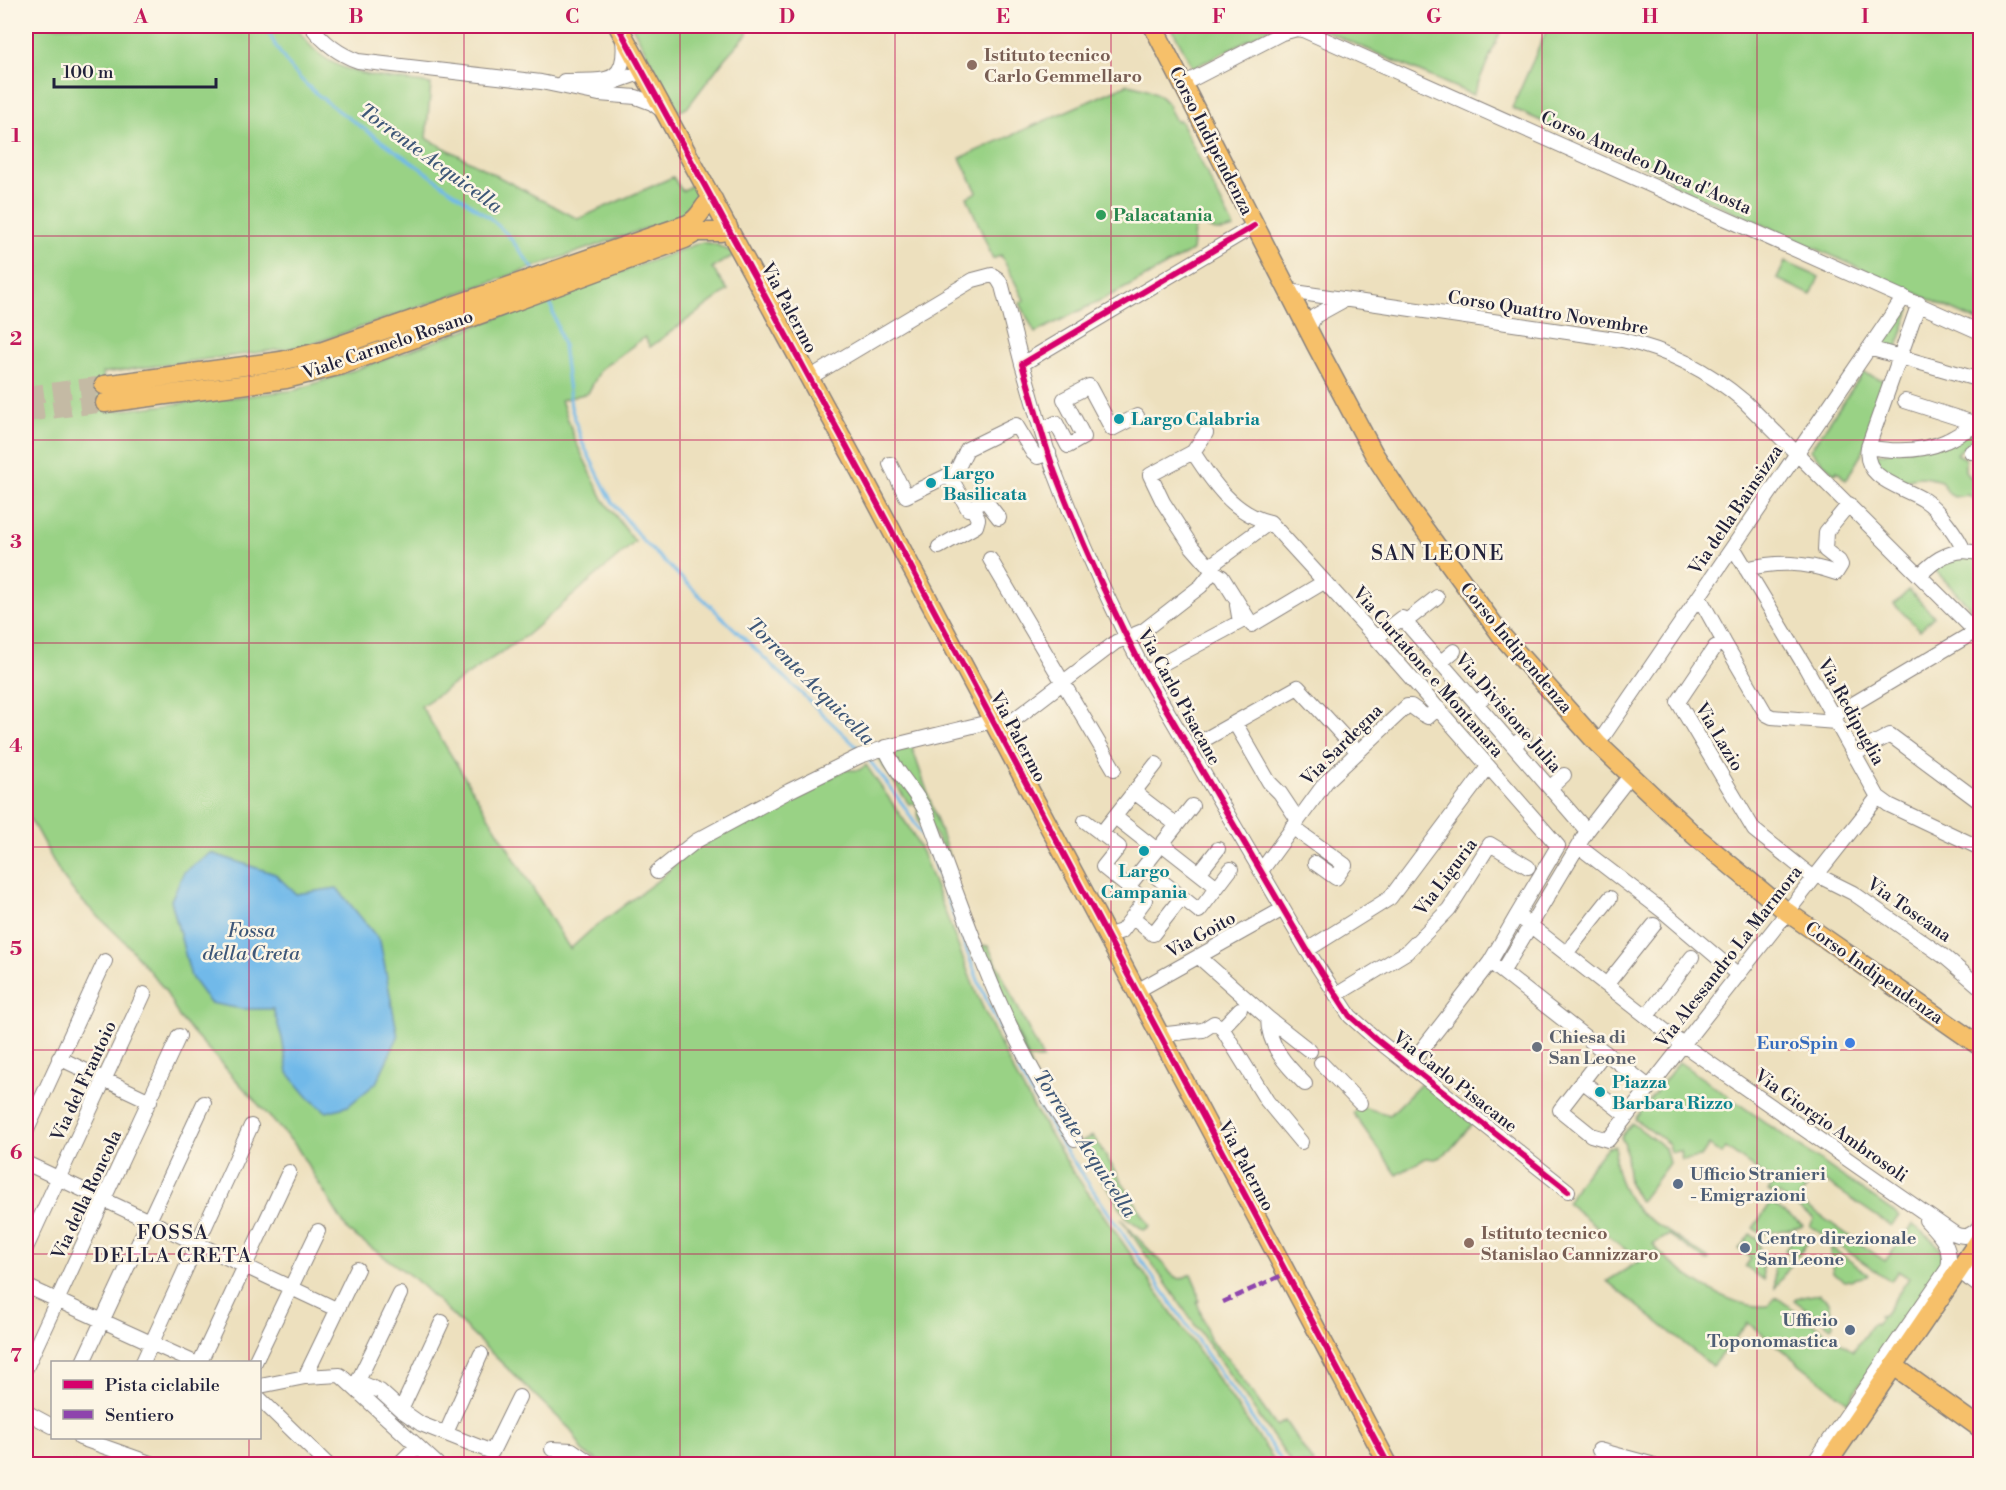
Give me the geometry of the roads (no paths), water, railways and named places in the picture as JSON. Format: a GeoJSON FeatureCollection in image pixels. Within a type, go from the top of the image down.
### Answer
{"type":"FeatureCollection","features":[{"type":"Feature","properties":{"kind":"main road","name":"Corso Indipendenza"},"geometry":{"type":"LineString","coordinates":[[1153,26],[1254,226],[1374,454],[1409,508],[1502,636],[1598,744],[1694,835],[1787,912],[1980,1046]]}},
{"type":"Feature","properties":{"kind":"main road","name":"Via Palermo"},"geometry":{"type":"LineString","coordinates":[[620,30],[740,249],[1388,1464]]}},
{"type":"Feature","properties":{"kind":"main road"},"geometry":{"type":"LineString","coordinates":[[566,275],[688,224],[697,219],[708,201],[713,199]]}},
{"type":"Feature","properties":{"kind":"main road"},"geometry":{"type":"LineString","coordinates":[[685,239],[697,232],[721,232],[728,227]]}},
{"type":"Feature","properties":{"kind":"main road"},"geometry":{"type":"LineString","coordinates":[[566,275],[685,239],[716,237],[740,249]]}},
{"type":"Feature","properties":{"kind":"main road","name":"Viale Carmelo Rosano"},"geometry":{"type":"LineString","coordinates":[[104,394],[306,375],[342,365],[566,275]]}},
{"type":"Feature","properties":{"kind":"main road"},"geometry":{"type":"LineString","coordinates":[[1827,1464],[1894,1366],[1969,1279],[1980,1239]]}},
{"type":"Feature","properties":{"kind":"main road"},"geometry":{"type":"LineString","coordinates":[[1894,1366],[1980,1428]]}},
{"type":"Feature","properties":{"kind":"street"},"geometry":{"type":"LineString","coordinates":[[311,26],[333,48],[344,56],[358,61],[541,82],[599,94],[642,99],[666,113]]}},
{"type":"Feature","properties":{"kind":"street","name":"Corso Amedeo Duca d'Aosta"},"geometry":{"type":"LineString","coordinates":[[1183,84],[1282,33],[1297,29],[1980,332]]}},
{"type":"Feature","properties":{"kind":"street"},"geometry":{"type":"LineString","coordinates":[[541,82],[597,81],[612,77],[623,62],[620,30]]}},
{"type":"Feature","properties":{"kind":"street"},"geometry":{"type":"LineString","coordinates":[[562,81],[607,85],[645,76]]}},
{"type":"Feature","properties":{"kind":"street"},"geometry":{"type":"LineString","coordinates":[[585,90],[628,90],[645,76]]}},
{"type":"Feature","properties":{"kind":"street"},"geometry":{"type":"LineString","coordinates":[[1022,364],[1254,226]]}},
{"type":"Feature","properties":{"kind":"street","name":"Via Carlo Pisacane"},"geometry":{"type":"LineString","coordinates":[[809,378],[973,280],[992,275],[998,279],[1002,286],[1022,364],[1049,453],[1089,556],[1127,639],[1307,950],[1350,1016],[1568,1191]]}},
{"type":"Feature","properties":{"kind":"street","name":"Corso Quattro Novembre"},"geometry":{"type":"LineString","coordinates":[[1288,291],[1641,344],[1685,362],[1729,388],[1849,504],[1978,634]]}},
{"type":"Feature","properties":{"kind":"street","name":"Via della Bainsizza"},"geometry":{"type":"LineString","coordinates":[[1598,744],[1904,297]]}},
{"type":"Feature","properties":{"kind":"street"},"geometry":{"type":"LineString","coordinates":[[1308,330],[1315,316],[1344,300]]}},
{"type":"Feature","properties":{"kind":"street"},"geometry":{"type":"LineString","coordinates":[[1919,303],[1868,447],[1867,460],[1876,473],[1897,488],[1926,501],[1960,542],[1964,551]]}},
{"type":"Feature","properties":{"kind":"street"},"geometry":{"type":"LineString","coordinates":[[1869,348],[1980,380]]}},
{"type":"Feature","properties":{"kind":"street"},"geometry":{"type":"LineString","coordinates":[[1042,430],[1056,423],[1068,446],[1084,437],[1064,399],[1089,386],[1112,429],[1137,416]]}},
{"type":"Feature","properties":{"kind":"street"},"geometry":{"type":"LineString","coordinates":[[1905,401],[1980,426]]}},
{"type":"Feature","properties":{"kind":"street"},"geometry":{"type":"LineString","coordinates":[[999,518],[985,500],[968,509],[952,480],[967,449],[1017,425],[1033,453],[1038,456],[1049,453]]}},
{"type":"Feature","properties":{"kind":"street"},"geometry":{"type":"LineString","coordinates":[[1868,447],[1887,451],[1928,447],[1947,441],[1973,426],[1980,426]]}},
{"type":"Feature","properties":{"kind":"street"},"geometry":{"type":"LineString","coordinates":[[1206,433],[1193,452],[1150,475],[1163,502],[1192,547],[1222,577],[1251,626],[1324,582]]}},
{"type":"Feature","properties":{"kind":"street"},"geometry":{"type":"LineString","coordinates":[[1193,452],[1210,480],[1248,516],[1270,522]]}},
{"type":"Feature","properties":{"kind":"street"},"geometry":{"type":"LineString","coordinates":[[890,464],[906,496],[947,476],[954,477]]}},
{"type":"Feature","properties":{"kind":"street"},"geometry":{"type":"LineString","coordinates":[[1746,569],[1772,563],[1786,563],[1836,573],[1841,566],[1839,561],[1825,550],[1826,532],[1849,504]]}},
{"type":"Feature","properties":{"kind":"street"},"geometry":{"type":"LineString","coordinates":[[939,547],[976,526],[978,519],[972,507]]}},
{"type":"Feature","properties":{"kind":"street"},"geometry":{"type":"LineString","coordinates":[[657,872],[696,841],[789,791],[873,752],[995,726],[1064,683],[1116,642],[1143,631],[1201,586],[1211,568],[1270,522]]}},
{"type":"Feature","properties":{"kind":"street","name":"Via Curtatone e Montanara"},"geometry":{"type":"LineString","coordinates":[[1270,522],[1376,638],[1558,846],[1517,915]]}},
{"type":"Feature","properties":{"kind":"street","name":"Via Redipuglia"},"geometry":{"type":"LineString","coordinates":[[1733,547],[1835,719],[1878,797],[1889,806],[1980,848]]}},
{"type":"Feature","properties":{"kind":"street"},"geometry":{"type":"LineString","coordinates":[[1920,575],[1947,553],[1964,551],[1971,554],[1980,553]]}},
{"type":"Feature","properties":{"kind":"street"},"geometry":{"type":"LineString","coordinates":[[990,559],[1114,769]]}},
{"type":"Feature","properties":{"kind":"street"},"geometry":{"type":"LineString","coordinates":[[1145,673],[1240,622],[1235,597]]}},
{"type":"Feature","properties":{"kind":"street"},"geometry":{"type":"LineString","coordinates":[[1376,638],[1437,597]]}},
{"type":"Feature","properties":{"kind":"street"},"geometry":{"type":"LineString","coordinates":[[1699,597],[1766,714],[1772,717],[1835,719],[1978,634]]}},
{"type":"Feature","properties":{"kind":"street","name":"Via Divisione Julia"},"geometry":{"type":"LineString","coordinates":[[1404,620],[1587,831]]}},
{"type":"Feature","properties":{"kind":"street","name":"Via Lazio"},"geometry":{"type":"LineString","coordinates":[[1724,642],[1715,647],[1678,702],[1754,830],[1816,876]]}},
{"type":"Feature","properties":{"kind":"street"},"geometry":{"type":"LineString","coordinates":[[1440,663],[1454,651]]}},
{"type":"Feature","properties":{"kind":"street"},"geometry":{"type":"LineString","coordinates":[[1202,741],[1298,687],[1358,753]]}},
{"type":"Feature","properties":{"kind":"street"},"geometry":{"type":"LineString","coordinates":[[1476,704],[1488,693]]}},
{"type":"Feature","properties":{"kind":"street","name":"Via Sardegna"},"geometry":{"type":"LineString","coordinates":[[1261,871],[1326,782],[1407,706],[1411,706],[1428,717],[1438,708]]}},
{"type":"Feature","properties":{"kind":"street"},"geometry":{"type":"LineString","coordinates":[[1235,723],[1269,782],[1280,793],[1295,824],[1345,865],[1336,878],[1315,863]]}},
{"type":"Feature","properties":{"kind":"street"},"geometry":{"type":"LineString","coordinates":[[1513,746],[1525,735]]}},
{"type":"Feature","properties":{"kind":"street"},"geometry":{"type":"LineString","coordinates":[[1854,754],[1890,735],[1980,802]]}},
{"type":"Feature","properties":{"kind":"street"},"geometry":{"type":"LineString","coordinates":[[873,752],[894,767],[918,798],[927,814],[983,966],[1016,1042],[1056,1113],[1075,1139]]}},
{"type":"Feature","properties":{"kind":"street"},"geometry":{"type":"LineString","coordinates":[[1101,834],[1156,764]]}},
{"type":"Feature","properties":{"kind":"street"},"geometry":{"type":"LineString","coordinates":[[1307,950],[1390,898],[1488,767]]}},
{"type":"Feature","properties":{"kind":"street"},"geometry":{"type":"LineString","coordinates":[[1550,788],[1564,775]]}},
{"type":"Feature","properties":{"kind":"street"},"geometry":{"type":"LineString","coordinates":[[1503,971],[1587,831],[1630,776]]}},
{"type":"Feature","properties":{"kind":"street"},"geometry":{"type":"LineString","coordinates":[[1134,792],[1177,825]]}},
{"type":"Feature","properties":{"kind":"street","name":"Via Alessandro La Marmora"},"geometry":{"type":"LineString","coordinates":[[1582,1081],[1560,1110],[1591,1135],[1608,1140],[1878,797]]}},
{"type":"Feature","properties":{"kind":"street"},"geometry":{"type":"LineString","coordinates":[[1128,887],[1192,806]]}},
{"type":"Feature","properties":{"kind":"street"},"geometry":{"type":"LineString","coordinates":[[1115,817],[1217,887]]}},
{"type":"Feature","properties":{"kind":"street"},"geometry":{"type":"LineString","coordinates":[[1085,821],[1119,848],[1103,867],[1145,900],[1122,930],[1106,936]]}},
{"type":"Feature","properties":{"kind":"street","name":"Via Liguria"},"geometry":{"type":"LineString","coordinates":[[1336,995],[1407,952],[1449,909],[1490,844],[1528,867]]}},
{"type":"Feature","properties":{"kind":"street"},"geometry":{"type":"LineString","coordinates":[[1578,846],[1664,912],[1737,974]]}},
{"type":"Feature","properties":{"kind":"street"},"geometry":{"type":"LineString","coordinates":[[1199,873],[1218,849]]}},
{"type":"Feature","properties":{"kind":"street"},"geometry":{"type":"LineString","coordinates":[[1144,867],[1199,911],[1231,869]]}},
{"type":"Feature","properties":{"kind":"street","name":"Via Toscana"},"geometry":{"type":"LineString","coordinates":[[1816,876],[1861,898],[1978,982]]}},
{"type":"Feature","properties":{"kind":"street"},"geometry":{"type":"LineString","coordinates":[[1132,917],[1153,934],[1182,897]]}},
{"type":"Feature","properties":{"kind":"street"},"geometry":{"type":"LineString","coordinates":[[1567,952],[1610,898]]}},
{"type":"Feature","properties":{"kind":"street","name":"Via Goito"},"geometry":{"type":"LineString","coordinates":[[1136,992],[1283,909]]}},
{"type":"Feature","properties":{"kind":"street"},"geometry":{"type":"LineString","coordinates":[[1410,1065],[1490,962],[1517,915]]}},
{"type":"Feature","properties":{"kind":"street","name":"Via Giorgio Ambrosoli"},"geometry":{"type":"LineString","coordinates":[[1517,915],[1682,1044],[1912,1205],[1960,1236],[1974,1233],[1980,1226]]}},
{"type":"Feature","properties":{"kind":"street"},"geometry":{"type":"LineString","coordinates":[[1607,984],[1654,925]]}},
{"type":"Feature","properties":{"kind":"street"},"geometry":{"type":"LineString","coordinates":[[1199,957],[1268,1018],[1310,1051]]}},
{"type":"Feature","properties":{"kind":"street"},"geometry":{"type":"LineString","coordinates":[[1647,1016],[1692,957]]}},
{"type":"Feature","properties":{"kind":"street"},"geometry":{"type":"LineString","coordinates":[[26,1132],[105,961]]}},
{"type":"Feature","properties":{"kind":"street"},"geometry":{"type":"LineString","coordinates":[[1490,962],[1649,1087]]}},
{"type":"Feature","properties":{"kind":"street","name":"Via del Frantoio"},"geometry":{"type":"LineString","coordinates":[[26,1248],[144,994]]}},
{"type":"Feature","properties":{"kind":"street"},"geometry":{"type":"LineString","coordinates":[[1222,1028],[1240,1009]]}},
{"type":"Feature","properties":{"kind":"street"},"geometry":{"type":"LineString","coordinates":[[1268,1018],[1268,1030],[1276,1050],[1305,1084]]}},
{"type":"Feature","properties":{"kind":"street"},"geometry":{"type":"LineString","coordinates":[[1158,1035],[1203,1030],[1214,1023],[1222,1028],[1267,1101],[1301,1142]]}},
{"type":"Feature","properties":{"kind":"street","name":"Via della Roncola"},"geometry":{"type":"LineString","coordinates":[[26,1368],[179,1036]]}},
{"type":"Feature","properties":{"kind":"street"},"geometry":{"type":"LineString","coordinates":[[1605,1052],[1582,1081],[1627,1116]]}},
{"type":"Feature","properties":{"kind":"street"},"geometry":{"type":"LineString","coordinates":[[59,1058],[150,1101]]}},
{"type":"Feature","properties":{"kind":"street"},"geometry":{"type":"LineString","coordinates":[[1321,1063],[1360,1103]]}},
{"type":"Feature","properties":{"kind":"street"},"geometry":{"type":"LineString","coordinates":[[83,1361],[204,1103]]}},
{"type":"Feature","properties":{"kind":"street"},"geometry":{"type":"LineString","coordinates":[[144,1361],[251,1126]]}},
{"type":"Feature","properties":{"kind":"street"},"geometry":{"type":"LineString","coordinates":[[26,1162],[336,1309]]}},
{"type":"Feature","properties":{"kind":"street"},"geometry":{"type":"LineString","coordinates":[[200,1361],[289,1172]]}},
{"type":"Feature","properties":{"kind":"street"},"geometry":{"type":"LineString","coordinates":[[1813,1464],[1945,1274],[1949,1262],[1949,1251],[1942,1238],[1912,1205]]}},
{"type":"Feature","properties":{"kind":"street"},"geometry":{"type":"LineString","coordinates":[[255,1361],[318,1231]]}},
{"type":"Feature","properties":{"kind":"street"},"geometry":{"type":"LineString","coordinates":[[1969,1279],[1980,1260]]}},
{"type":"Feature","properties":{"kind":"street"},"geometry":{"type":"LineString","coordinates":[[305,1377],[357,1269]]}},
{"type":"Feature","properties":{"kind":"street"},"geometry":{"type":"LineString","coordinates":[[26,1286],[191,1361]]}},
{"type":"Feature","properties":{"kind":"street"},"geometry":{"type":"LineString","coordinates":[[356,1384],[400,1294]]}},
{"type":"Feature","properties":{"kind":"street"},"geometry":{"type":"LineString","coordinates":[[401,1410],[442,1322]]}},
{"type":"Feature","properties":{"kind":"street"},"geometry":{"type":"LineString","coordinates":[[446,1433],[481,1354]]}},
{"type":"Feature","properties":{"kind":"street"},"geometry":{"type":"LineString","coordinates":[[261,1386],[305,1377],[340,1375],[356,1384],[380,1390],[401,1410],[422,1424],[492,1452],[519,1397]]}},
{"type":"Feature","properties":{"kind":"street"},"geometry":{"type":"LineString","coordinates":[[356,1384],[437,1464]]}},
{"type":"Feature","properties":{"kind":"street"},"geometry":{"type":"LineString","coordinates":[[261,1400],[327,1464]]}},
{"type":"Feature","properties":{"kind":"street"},"geometry":{"type":"LineString","coordinates":[[26,1412],[51,1425]]}},
{"type":"Feature","properties":{"kind":"street"},"geometry":{"type":"LineString","coordinates":[[90,1439],[106,1442],[153,1464]]}},
{"type":"Feature","properties":{"kind":"street"},"geometry":{"type":"LineString","coordinates":[[399,1464],[417,1446]]}},
{"type":"Feature","properties":{"kind":"street"},"geometry":{"type":"LineString","coordinates":[[552,1449],[572,1450],[592,1464]]}},
{"type":"Feature","properties":{"kind":"street"},"geometry":{"type":"LineString","coordinates":[[1599,1450],[1651,1464]]}},
{"type":"Feature","properties":{"kind":"water","name":"Fossa della Creta"},"geometry":{"type":"Polygon","coordinates":[[[211,853],[275,874],[296,894],[337,888],[380,941],[398,1037],[376,1083],[348,1106],[327,1112],[310,1099],[288,1073],[282,1038],[273,1009],[242,1009],[210,1003],[191,977],[171,900],[184,872],[211,853]]]}},
{"type":"Feature","properties":{"kind":"waterway","name":"Torrente Acquicella"},"geometry":{"type":"LineString","coordinates":[[266,26],[288,64],[315,93],[491,219],[508,235],[535,271]]}},
{"type":"Feature","properties":{"kind":"waterway","name":"Torrente Acquicella"},"geometry":{"type":"LineString","coordinates":[[548,296],[563,345],[571,407],[582,442],[611,500],[643,541],[860,750]]}},
{"type":"Feature","properties":{"kind":"waterway","name":"Torrente Acquicella"},"geometry":{"type":"LineString","coordinates":[[867,757],[904,806],[922,835],[979,983],[1022,1077],[1062,1145],[1284,1464]]}},
{"type":"Feature","properties":{"kind":"tunnel"},"geometry":{"type":"LineString","coordinates":[[26,395],[104,385]]}},
{"type":"Feature","properties":{"kind":"tunnel"},"geometry":{"type":"LineString","coordinates":[[26,413],[105,403]]}},
{"type":"Feature","properties":{"kind":"place","name":"Istituto tecnico Carlo Gemmellaro"},"geometry":{"type":"Point","coordinates":[972,65]}},
{"type":"Feature","properties":{"kind":"place","name":"Palacatania"},"geometry":{"type":"Point","coordinates":[1101,215]}},
{"type":"Feature","properties":{"kind":"place","name":"Largo Calabria"},"geometry":{"type":"Point","coordinates":[1119,419]}},
{"type":"Feature","properties":{"kind":"place","name":"Largo Basilicata"},"geometry":{"type":"Point","coordinates":[931,483]}},
{"type":"Feature","properties":{"kind":"place","name":"Largo Campania"},"geometry":{"type":"Point","coordinates":[1144,851]}},
{"type":"Feature","properties":{"kind":"place","name":"EuroSpin"},"geometry":{"type":"Point","coordinates":[1850,1043]}},
{"type":"Feature","properties":{"kind":"place","name":"Chiesa di San Leone"},"geometry":{"type":"Point","coordinates":[1537,1047]}},
{"type":"Feature","properties":{"kind":"place","name":"Piazza Barbara Rizzo"},"geometry":{"type":"Point","coordinates":[1600,1092]}},
{"type":"Feature","properties":{"kind":"place","name":"Ufficio Stranieri - Emigrazioni"},"geometry":{"type":"Point","coordinates":[1678,1184]}},
{"type":"Feature","properties":{"kind":"place","name":"Istituto tecnico Stanislao Cannizzaro"},"geometry":{"type":"Point","coordinates":[1469,1243]}},
{"type":"Feature","properties":{"kind":"place","name":"Centro direzionale San Leone"},"geometry":{"type":"Point","coordinates":[1745,1248]}},
{"type":"Feature","properties":{"kind":"place","name":"Ufficio Toponomastica"},"geometry":{"type":"Point","coordinates":[1850,1330]}},
{"type":"Feature","properties":{"kind":"district","name":"SAN LEONE"},"geometry":{"type":"Point","coordinates":[1438,554]}},
{"type":"Feature","properties":{"kind":"district","name":"FOSSA DELLA CRETA"},"geometry":{"type":"Point","coordinates":[173,1244]}}]}
